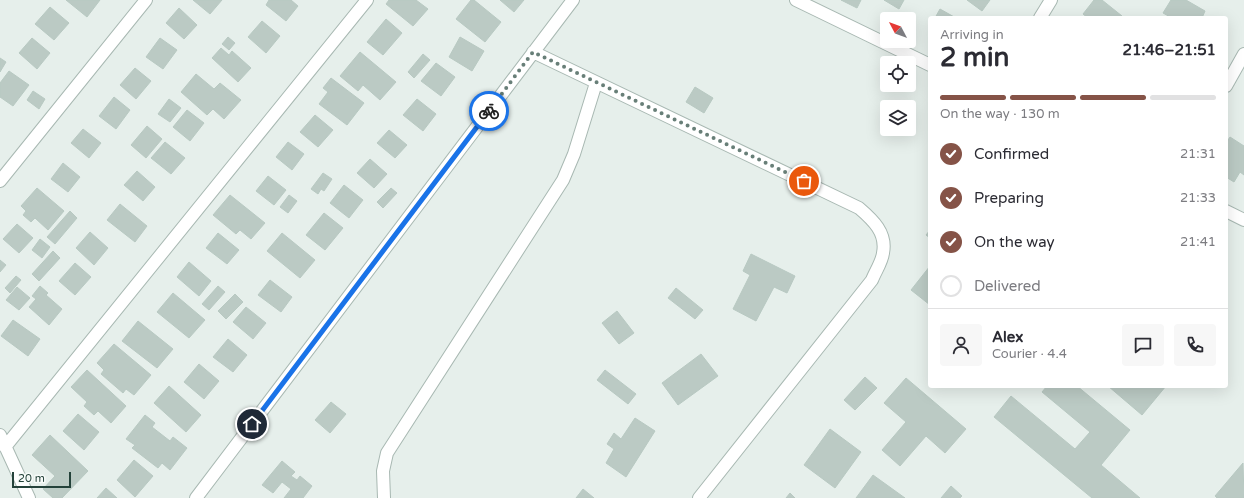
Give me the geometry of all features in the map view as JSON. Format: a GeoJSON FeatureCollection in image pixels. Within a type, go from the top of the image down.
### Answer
{"type":"FeatureCollection","features":[{"type":"Feature","properties":{"kind":"street"},"geometry":{"type":"LineString","coordinates":[[0,181],[146,0]]}},
{"type":"Feature","properties":{"kind":"street"},"geometry":{"type":"LineString","coordinates":[[29,498],[2,441],[367,0]]}},
{"type":"Feature","properties":{"kind":"street"},"geometry":{"type":"LineString","coordinates":[[196,498],[573,0]]}},
{"type":"Feature","properties":{"kind":"street"},"geometry":{"type":"LineString","coordinates":[[796,0],[814,4],[928,64]]}},
{"type":"Feature","properties":{"kind":"street"},"geometry":{"type":"LineString","coordinates":[[1041,16],[1051,0]]}},
{"type":"Feature","properties":{"kind":"street"},"geometry":{"type":"LineString","coordinates":[[533,52],[859,208],[874,221],[881,233],[883,253],[872,280],[699,498]]}},
{"type":"Feature","properties":{"kind":"street"},"geometry":{"type":"LineString","coordinates":[[1228,82],[1244,54]]}},
{"type":"Feature","properties":{"kind":"street"},"geometry":{"type":"LineString","coordinates":[[384,498],[383,471],[387,453],[562,180],[574,154],[596,82]]}},
{"type":"Feature","properties":{"kind":"street"},"geometry":{"type":"LineString","coordinates":[[1228,212],[1244,220]]}},
{"type":"Feature","properties":{"kind":"building"},"geometry":{"type":"Polygon","coordinates":[[[66,0],[100,0],[87,17],[66,0]]]}},
{"type":"Feature","properties":{"kind":"building"},"geometry":{"type":"Polygon","coordinates":[[[193,0],[222,0],[210,14],[193,0]]]}},
{"type":"Feature","properties":{"kind":"building"},"geometry":{"type":"Polygon","coordinates":[[[269,0],[291,0],[298,6],[286,21],[266,5],[269,0]]]}},
{"type":"Feature","properties":{"kind":"building"},"geometry":{"type":"Polygon","coordinates":[[[389,0],[416,0],[428,9],[413,26],[386,4],[389,0]]]}},
{"type":"Feature","properties":{"kind":"building"},"geometry":{"type":"Polygon","coordinates":[[[471,0],[474,0],[501,22],[485,42],[456,19],[471,0]]]}},
{"type":"Feature","properties":{"kind":"building"},"geometry":{"type":"Polygon","coordinates":[[[500,0],[524,0],[514,12],[500,0]]]}},
{"type":"Feature","properties":{"kind":"building"},"geometry":{"type":"Polygon","coordinates":[[[841,0],[861,0],[857,8],[841,0]]]}},
{"type":"Feature","properties":{"kind":"building"},"geometry":{"type":"Polygon","coordinates":[[[884,0],[904,0],[899,9],[884,0]]]}},
{"type":"Feature","properties":{"kind":"building"},"geometry":{"type":"Polygon","coordinates":[[[967,0],[990,0],[982,11],[967,0]]]}},
{"type":"Feature","properties":{"kind":"building"},"geometry":{"type":"Polygon","coordinates":[[[1094,0],[1102,0],[1122,16],[1086,16],[1083,14],[1094,0]]]}},
{"type":"Feature","properties":{"kind":"building"},"geometry":{"type":"Polygon","coordinates":[[[1171,0],[1186,0],[1205,11],[1203,16],[1168,16],[1163,13],[1171,0]]]}},
{"type":"Feature","properties":{"kind":"building"},"geometry":{"type":"Polygon","coordinates":[[[50,7],[69,23],[54,40],[35,24],[50,7]]]}},
{"type":"Feature","properties":{"kind":"building"},"geometry":{"type":"Polygon","coordinates":[[[179,8],[197,25],[184,39],[166,23],[179,8]]]}},
{"type":"Feature","properties":{"kind":"building"},"geometry":{"type":"Polygon","coordinates":[[[940,9],[952,16],[936,16],[940,9]]]}},
{"type":"Feature","properties":{"kind":"building"},"geometry":{"type":"Polygon","coordinates":[[[386,19],[402,33],[383,55],[367,42],[386,19]]]}},
{"type":"Feature","properties":{"kind":"building"},"geometry":{"type":"Polygon","coordinates":[[[262,21],[280,36],[266,53],[248,37],[262,21]]]}},
{"type":"Feature","properties":{"kind":"building"},"geometry":{"type":"Polygon","coordinates":[[[228,37],[235,43],[229,50],[222,44],[228,37]]]}},
{"type":"Feature","properties":{"kind":"building"},"geometry":{"type":"Polygon","coordinates":[[[460,37],[484,51],[472,71],[449,57],[460,37]]]}},
{"type":"Feature","properties":{"kind":"building"},"geometry":{"type":"Polygon","coordinates":[[[32,38],[50,53],[37,69],[19,53],[32,38]]]}},
{"type":"Feature","properties":{"kind":"building"},"geometry":{"type":"Polygon","coordinates":[[[160,38],[177,50],[163,69],[146,57],[160,38]]]}},
{"type":"Feature","properties":{"kind":"building"},"geometry":{"type":"Polygon","coordinates":[[[221,48],[229,55],[232,51],[251,68],[238,82],[212,58],[221,48]]]}},
{"type":"Feature","properties":{"kind":"building"},"geometry":{"type":"Polygon","coordinates":[[[360,52],[396,82],[380,100],[363,85],[358,91],[340,76],[360,52]]]}},
{"type":"Feature","properties":{"kind":"building"},"geometry":{"type":"Polygon","coordinates":[[[423,54],[430,60],[414,78],[408,72],[423,54]]]}},
{"type":"Feature","properties":{"kind":"building"},"geometry":{"type":"Polygon","coordinates":[[[0,58],[6,62],[0,72],[0,58]]]}},
{"type":"Feature","properties":{"kind":"building"},"geometry":{"type":"Polygon","coordinates":[[[436,63],[455,77],[441,96],[421,81],[436,63]]]}},
{"type":"Feature","properties":{"kind":"building"},"geometry":{"type":"Polygon","coordinates":[[[135,68],[151,81],[136,99],[120,85],[135,68]]]}},
{"type":"Feature","properties":{"kind":"building"},"geometry":{"type":"Polygon","coordinates":[[[9,71],[29,85],[13,106],[0,97],[0,83],[9,71]]]}},
{"type":"Feature","properties":{"kind":"building"},"geometry":{"type":"Polygon","coordinates":[[[196,74],[214,89],[220,83],[241,100],[224,119],[213,109],[207,115],[181,92],[196,74]]]}},
{"type":"Feature","properties":{"kind":"building"},"geometry":{"type":"Polygon","coordinates":[[[331,78],[364,103],[347,125],[319,104],[328,92],[323,88],[331,78]]]}},
{"type":"Feature","properties":{"kind":"building"},"geometry":{"type":"Polygon","coordinates":[[[695,87],[713,98],[704,113],[686,102],[695,87]]]}},
{"type":"Feature","properties":{"kind":"building"},"geometry":{"type":"Polygon","coordinates":[[[33,91],[45,99],[39,109],[27,100],[33,91]]]}},
{"type":"Feature","properties":{"kind":"building"},"geometry":{"type":"Polygon","coordinates":[[[114,97],[130,110],[116,129],[99,116],[114,97]]]}},
{"type":"Feature","properties":{"kind":"building"},"geometry":{"type":"Polygon","coordinates":[[[169,99],[181,108],[170,122],[158,114],[169,99]]]}},
{"type":"Feature","properties":{"kind":"building"},"geometry":{"type":"Polygon","coordinates":[[[417,99],[436,114],[423,131],[403,115],[417,99]]]}},
{"type":"Feature","properties":{"kind":"building"},"geometry":{"type":"Polygon","coordinates":[[[187,110],[204,123],[190,141],[173,127],[187,110]]]}},
{"type":"Feature","properties":{"kind":"building"},"geometry":{"type":"Polygon","coordinates":[[[315,115],[333,130],[318,147],[300,132],[315,115]]]}},
{"type":"Feature","properties":{"kind":"building"},"geometry":{"type":"Polygon","coordinates":[[[147,126],[162,139],[146,158],[131,145],[147,126]]]}},
{"type":"Feature","properties":{"kind":"building"},"geometry":{"type":"Polygon","coordinates":[[[83,129],[101,143],[89,158],[71,143],[83,129]]]}},
{"type":"Feature","properties":{"kind":"building"},"geometry":{"type":"Polygon","coordinates":[[[389,130],[407,145],[395,158],[377,143],[389,130]]]}},
{"type":"Feature","properties":{"kind":"building"},"geometry":{"type":"Polygon","coordinates":[[[1230,137],[1244,146],[1244,175],[1240,172],[1234,182],[1228,178],[1228,140],[1230,137]]]}},
{"type":"Feature","properties":{"kind":"building"},"geometry":{"type":"Polygon","coordinates":[[[165,142],[185,158],[171,174],[151,158],[165,142]]]}},
{"type":"Feature","properties":{"kind":"building"},"geometry":{"type":"Polygon","coordinates":[[[288,142],[304,154],[292,170],[276,157],[288,142]]]}},
{"type":"Feature","properties":{"kind":"building"},"geometry":{"type":"Polygon","coordinates":[[[370,159],[387,174],[374,188],[357,173],[370,159]]]}},
{"type":"Feature","properties":{"kind":"building"},"geometry":{"type":"Polygon","coordinates":[[[63,163],[80,177],[68,192],[51,179],[63,163]]]}},
{"type":"Feature","properties":{"kind":"building"},"geometry":{"type":"Polygon","coordinates":[[[137,171],[155,187],[143,201],[124,185],[137,171]]]}},
{"type":"Feature","properties":{"kind":"building"},"geometry":{"type":"Polygon","coordinates":[[[323,173],[332,179],[324,191],[321,189],[318,194],[311,189],[323,173]]]}},
{"type":"Feature","properties":{"kind":"building"},"geometry":{"type":"Polygon","coordinates":[[[268,176],[286,190],[274,205],[256,191],[268,176]]]}},
{"type":"Feature","properties":{"kind":"building"},"geometry":{"type":"Polygon","coordinates":[[[344,185],[363,200],[349,218],[330,203],[344,185]]]}},
{"type":"Feature","properties":{"kind":"building"},"geometry":{"type":"Polygon","coordinates":[[[37,188],[64,211],[48,230],[35,218],[31,222],[23,215],[26,211],[21,206],[37,188]]]}},
{"type":"Feature","properties":{"kind":"building"},"geometry":{"type":"Polygon","coordinates":[[[391,188],[397,193],[383,208],[377,202],[391,188]]]}},
{"type":"Feature","properties":{"kind":"building"},"geometry":{"type":"Polygon","coordinates":[[[230,195],[265,223],[251,239],[240,230],[236,234],[213,215],[230,195]]]}},
{"type":"Feature","properties":{"kind":"building"},"geometry":{"type":"Polygon","coordinates":[[[289,195],[297,201],[288,213],[280,207],[289,195]]]}},
{"type":"Feature","properties":{"kind":"building"},"geometry":{"type":"Polygon","coordinates":[[[120,204],[147,226],[135,242],[107,220],[120,204]]]}},
{"type":"Feature","properties":{"kind":"building"},"geometry":{"type":"Polygon","coordinates":[[[70,211],[77,218],[55,244],[47,237],[70,211]]]}},
{"type":"Feature","properties":{"kind":"building"},"geometry":{"type":"Polygon","coordinates":[[[324,213],[343,228],[325,250],[306,235],[324,213]]]}},
{"type":"Feature","properties":{"kind":"building"},"geometry":{"type":"Polygon","coordinates":[[[17,224],[33,238],[19,253],[3,239],[17,224]]]}},
{"type":"Feature","properties":{"kind":"building"},"geometry":{"type":"Polygon","coordinates":[[[90,232],[108,248],[94,265],[76,248],[90,232]]]}},
{"type":"Feature","properties":{"kind":"building"},"geometry":{"type":"Polygon","coordinates":[[[218,233],[239,250],[227,264],[206,248],[218,233]]]}},
{"type":"Feature","properties":{"kind":"building"},"geometry":{"type":"Polygon","coordinates":[[[282,233],[315,260],[300,278],[267,251],[282,233]]]}},
{"type":"Feature","properties":{"kind":"building"},"geometry":{"type":"Polygon","coordinates":[[[40,239],[50,247],[42,258],[32,250],[40,239]]]}},
{"type":"Feature","properties":{"kind":"building"},"geometry":{"type":"Polygon","coordinates":[[[53,251],[60,258],[39,281],[32,274],[53,251]]]}},
{"type":"Feature","properties":{"kind":"building"},"geometry":{"type":"Polygon","coordinates":[[[751,254],[795,276],[787,293],[774,287],[756,321],[733,309],[750,275],[743,271],[751,254]]]}},
{"type":"Feature","properties":{"kind":"building"},"geometry":{"type":"Polygon","coordinates":[[[0,260],[6,265],[0,272],[0,260]]]}},
{"type":"Feature","properties":{"kind":"building"},"geometry":{"type":"Polygon","coordinates":[[[189,262],[211,281],[199,296],[177,277],[189,262]]]}},
{"type":"Feature","properties":{"kind":"building"},"geometry":{"type":"Polygon","coordinates":[[[75,263],[91,277],[75,295],[59,281],[75,263]]]}},
{"type":"Feature","properties":{"kind":"building"},"geometry":{"type":"Polygon","coordinates":[[[928,269],[928,303],[911,290],[928,269]]]}},
{"type":"Feature","properties":{"kind":"building"},"geometry":{"type":"Polygon","coordinates":[[[16,276],[21,280],[10,293],[5,288],[16,276]]]}},
{"type":"Feature","properties":{"kind":"building"},"geometry":{"type":"Polygon","coordinates":[[[270,280],[292,297],[281,312],[258,295],[270,280]]]}},
{"type":"Feature","properties":{"kind":"building"},"geometry":{"type":"Polygon","coordinates":[[[40,286],[48,293],[46,295],[62,309],[49,325],[29,307],[36,299],[32,296],[40,286]]]}},
{"type":"Feature","properties":{"kind":"building"},"geometry":{"type":"Polygon","coordinates":[[[218,286],[225,292],[209,310],[202,304],[218,286]]]}},
{"type":"Feature","properties":{"kind":"building"},"geometry":{"type":"Polygon","coordinates":[[[17,287],[30,298],[19,310],[6,300],[17,287]]]}},
{"type":"Feature","properties":{"kind":"building"},"geometry":{"type":"Polygon","coordinates":[[[676,288],[703,310],[695,319],[668,298],[676,288]]]}},
{"type":"Feature","properties":{"kind":"building"},"geometry":{"type":"Polygon","coordinates":[[[173,293],[205,320],[189,338],[157,312],[173,293]]]}},
{"type":"Feature","properties":{"kind":"building"},"geometry":{"type":"Polygon","coordinates":[[[235,294],[243,302],[226,319],[218,311],[235,294]]]}},
{"type":"Feature","properties":{"kind":"building"},"geometry":{"type":"Polygon","coordinates":[[[246,307],[266,323],[253,339],[233,322],[246,307]]]}},
{"type":"Feature","properties":{"kind":"building"},"geometry":{"type":"Polygon","coordinates":[[[617,311],[634,333],[619,344],[602,323],[617,311]]]}},
{"type":"Feature","properties":{"kind":"building"},"geometry":{"type":"Polygon","coordinates":[[[13,320],[40,339],[28,356],[1,336],[13,320]]]}},
{"type":"Feature","properties":{"kind":"building"},"geometry":{"type":"Polygon","coordinates":[[[138,321],[173,349],[157,368],[122,341],[138,321]]]}},
{"type":"Feature","properties":{"kind":"building"},"geometry":{"type":"Polygon","coordinates":[[[228,339],[247,355],[233,372],[213,357],[228,339]]]}},
{"type":"Feature","properties":{"kind":"building"},"geometry":{"type":"Polygon","coordinates":[[[114,344],[151,375],[134,395],[126,389],[123,393],[101,374],[104,370],[97,363],[114,344]]]}},
{"type":"Feature","properties":{"kind":"building"},"geometry":{"type":"Polygon","coordinates":[[[701,354],[718,376],[678,405],[662,383],[701,354]]]}},
{"type":"Feature","properties":{"kind":"building"},"geometry":{"type":"Polygon","coordinates":[[[199,364],[219,381],[204,399],[184,382],[199,364]]]}},
{"type":"Feature","properties":{"kind":"building"},"geometry":{"type":"Polygon","coordinates":[[[87,370],[126,406],[111,423],[98,411],[94,415],[84,406],[87,402],[71,387],[87,370]]]}},
{"type":"Feature","properties":{"kind":"building"},"geometry":{"type":"Polygon","coordinates":[[[605,370],[636,394],[628,404],[597,380],[605,370]]]}},
{"type":"Feature","properties":{"kind":"building"},"geometry":{"type":"Polygon","coordinates":[[[865,377],[877,388],[855,410],[844,400],[865,377]]]}},
{"type":"Feature","properties":{"kind":"building"},"geometry":{"type":"Polygon","coordinates":[[[906,378],[966,429],[945,453],[926,436],[900,466],[882,450],[906,422],[884,403],[906,378]]]}},
{"type":"Feature","properties":{"kind":"building"},"geometry":{"type":"Polygon","coordinates":[[[169,386],[201,415],[186,432],[154,403],[169,386]]]}},
{"type":"Feature","properties":{"kind":"building"},"geometry":{"type":"Polygon","coordinates":[[[1045,388],[1079,388],[1130,430],[1101,465],[1140,498],[1092,498],[994,417],[1011,396],[1075,449],[1090,432],[1042,392],[1045,388]]]}},
{"type":"Feature","properties":{"kind":"building"},"geometry":{"type":"Polygon","coordinates":[[[1110,388],[1164,388],[1142,415],[1110,388]]]}},
{"type":"Feature","properties":{"kind":"building"},"geometry":{"type":"Polygon","coordinates":[[[331,402],[346,414],[330,433],[315,420],[331,402]]]}},
{"type":"Feature","properties":{"kind":"building"},"geometry":{"type":"Polygon","coordinates":[[[78,414],[99,432],[84,450],[63,431],[78,414]]]}},
{"type":"Feature","properties":{"kind":"building"},"geometry":{"type":"Polygon","coordinates":[[[145,415],[155,423],[152,427],[170,441],[173,437],[187,448],[170,470],[162,463],[158,468],[132,448],[135,445],[126,439],[145,415]]]}},
{"type":"Feature","properties":{"kind":"building"},"geometry":{"type":"Polygon","coordinates":[[[635,418],[655,431],[626,477],[606,463],[614,449],[607,444],[614,433],[621,439],[635,418]]]}},
{"type":"Feature","properties":{"kind":"building"},"geometry":{"type":"Polygon","coordinates":[[[830,429],[861,452],[835,488],[804,465],[830,429]]]}},
{"type":"Feature","properties":{"kind":"building"},"geometry":{"type":"Polygon","coordinates":[[[50,435],[88,471],[62,498],[53,498],[43,489],[55,476],[32,455],[50,435]]]}},
{"type":"Feature","properties":{"kind":"building"},"geometry":{"type":"Polygon","coordinates":[[[134,460],[153,476],[135,497],[117,480],[134,460]]]}},
{"type":"Feature","properties":{"kind":"building"},"geometry":{"type":"Polygon","coordinates":[[[282,461],[295,472],[291,476],[297,480],[300,476],[312,486],[303,498],[284,498],[291,489],[282,482],[273,493],[262,485],[282,461]]]}},
{"type":"Feature","properties":{"kind":"building"},"geometry":{"type":"Polygon","coordinates":[[[1243,463],[1244,498],[1217,498],[1215,496],[1243,463]]]}},
{"type":"Feature","properties":{"kind":"building"},"geometry":{"type":"Polygon","coordinates":[[[873,475],[905,498],[856,498],[873,475]]]}},
{"type":"Feature","properties":{"kind":"building"},"geometry":{"type":"Polygon","coordinates":[[[951,486],[962,496],[960,498],[941,498],[951,486]]]}},
{"type":"Feature","properties":{"kind":"building"},"geometry":{"type":"Polygon","coordinates":[[[106,488],[117,498],[97,498],[106,488]]]}},
{"type":"Feature","properties":{"kind":"building"},"geometry":{"type":"Polygon","coordinates":[[[583,489],[594,498],[576,498],[583,489]]]}},
{"type":"Feature","properties":{"kind":"building"},"geometry":{"type":"Polygon","coordinates":[[[790,493],[795,498],[786,498],[790,493]]]}},
{"type":"Feature","properties":{"kind":"way so far"},"geometry":{"type":"LineString","coordinates":[[489,111],[533,52],[804,181]]}},
{"type":"Feature","properties":{"kind":"route"},"geometry":{"type":"LineString","coordinates":[[252,424],[489,111]]}}]}
